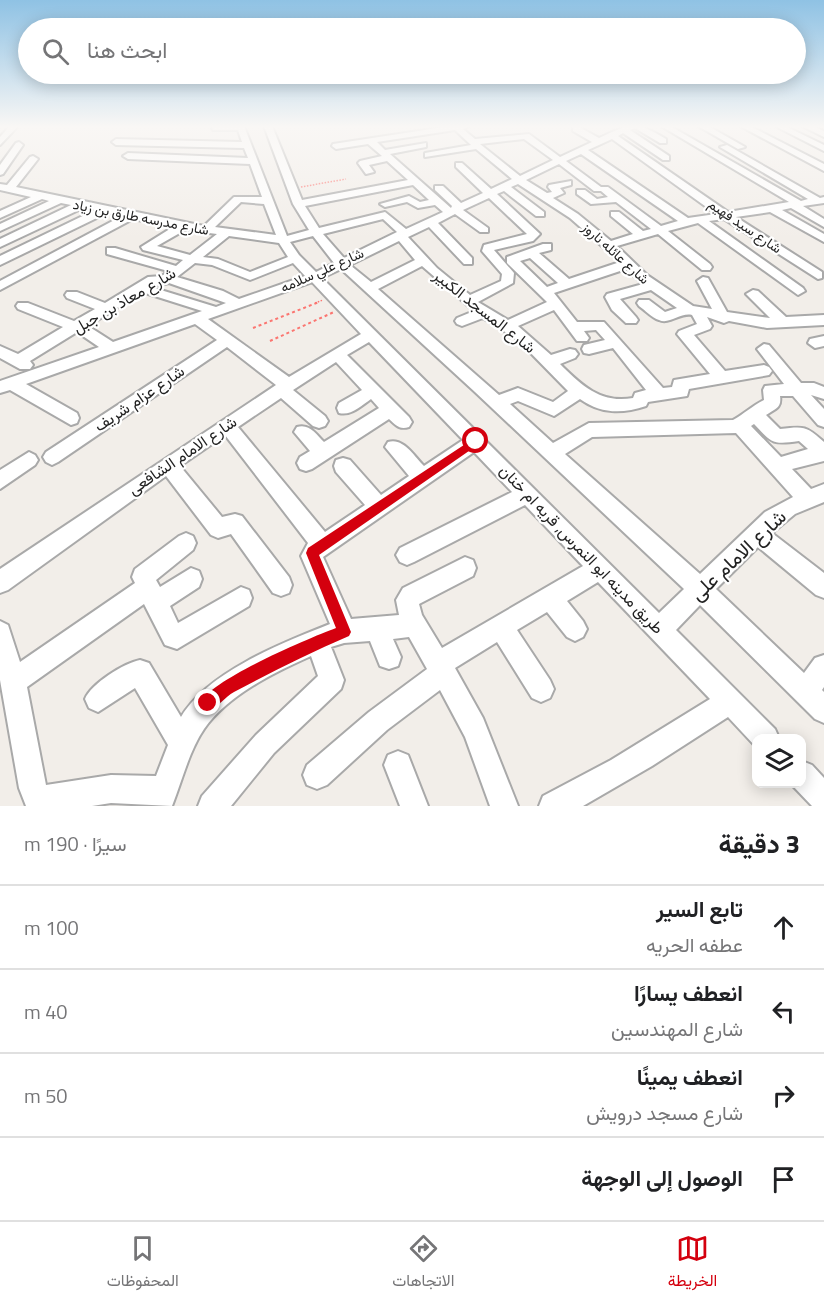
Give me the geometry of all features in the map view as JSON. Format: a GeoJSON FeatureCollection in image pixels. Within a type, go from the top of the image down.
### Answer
{"type":"FeatureCollection","features":[{"type":"Feature","properties":{"kind":"street"},"geometry":{"type":"LineString","coordinates":[[4,188],[28,164]]}},
{"type":"Feature","properties":{"kind":"street"},"geometry":{"type":"LineString","coordinates":[[140,164],[146,164]]}},
{"type":"Feature","properties":{"kind":"street","name":"طريق مدينه ابو النمرس, قريه ام خنان"},"geometry":{"type":"LineString","coordinates":[[254,164],[283,240],[312,278],[476,441],[762,734]]}},
{"type":"Feature","properties":{"kind":"street"},"geometry":{"type":"LineString","coordinates":[[283,164],[298,202],[315,232],[341,263],[700,589],[824,710]]}},
{"type":"Feature","properties":{"kind":"street"},"geometry":{"type":"LineString","coordinates":[[363,164],[369,172]]}},
{"type":"Feature","properties":{"kind":"street"},"geometry":{"type":"LineString","coordinates":[[394,164],[435,202],[455,210],[484,230]]}},
{"type":"Feature","properties":{"kind":"street"},"geometry":{"type":"LineString","coordinates":[[469,164],[490,194],[534,234],[529,239],[488,248],[488,251],[508,273],[507,283],[469,301]]}},
{"type":"Feature","properties":{"kind":"street"},"geometry":{"type":"LineString","coordinates":[[495,164],[540,214]]}},
{"type":"Feature","properties":{"kind":"street","name":"شارع علي سلامه"},"geometry":{"type":"LineString","coordinates":[[5,385],[312,278],[341,263],[375,231],[407,232],[554,164]]}},
{"type":"Feature","properties":{"kind":"street"},"geometry":{"type":"LineString","coordinates":[[563,164],[618,199],[659,231],[670,236],[704,274],[724,318]]}},
{"type":"Feature","properties":{"kind":"street"},"geometry":{"type":"LineString","coordinates":[[602,164],[686,222]]}},
{"type":"Feature","properties":{"kind":"street","name":"شارع سيد فهيم"},"geometry":{"type":"LineString","coordinates":[[653,164],[720,215],[821,271]]}},
{"type":"Feature","properties":{"kind":"street"},"geometry":{"type":"LineString","coordinates":[[723,164],[796,205],[824,224]]}},
{"type":"Feature","properties":{"kind":"street"},"geometry":{"type":"LineString","coordinates":[[754,164],[821,201]]}},
{"type":"Feature","properties":{"kind":"street"},"geometry":{"type":"LineString","coordinates":[[762,164],[821,201]]}},
{"type":"Feature","properties":{"kind":"street"},"geometry":{"type":"LineString","coordinates":[[490,172],[511,184]]}},
{"type":"Feature","properties":{"kind":"street"},"geometry":{"type":"LineString","coordinates":[[298,202],[415,182]]}},
{"type":"Feature","properties":{"kind":"street"},"geometry":{"type":"LineString","coordinates":[[545,197],[559,193],[553,187],[568,183]]}},
{"type":"Feature","properties":{"kind":"street","name":"شارع عائله ناروز"},"geometry":{"type":"LineString","coordinates":[[511,184],[545,197],[609,245],[652,286],[692,311],[724,318],[767,323],[824,320]]}},
{"type":"Feature","properties":{"kind":"street"},"geometry":{"type":"LineString","coordinates":[[618,187],[672,227]]}},
{"type":"Feature","properties":{"kind":"street","name":"شارع مدرسه طارق بن زياد"},"geometry":{"type":"LineString","coordinates":[[4,188],[130,216],[184,232],[206,230],[283,240]]}},
{"type":"Feature","properties":{"kind":"street"},"geometry":{"type":"LineString","coordinates":[[439,188],[455,210]]}},
{"type":"Feature","properties":{"kind":"street"},"geometry":{"type":"LineString","coordinates":[[581,192],[595,202],[618,199]]}},
{"type":"Feature","properties":{"kind":"street"},"geometry":{"type":"LineString","coordinates":[[0,215],[40,196]]}},
{"type":"Feature","properties":{"kind":"street"},"geometry":{"type":"LineString","coordinates":[[206,230],[238,199],[268,201]]}},
{"type":"Feature","properties":{"kind":"street"},"geometry":{"type":"LineString","coordinates":[[385,204],[409,199],[418,205],[435,202]]}},
{"type":"Feature","properties":{"kind":"street"},"geometry":{"type":"LineString","coordinates":[[0,228],[59,200]]}},
{"type":"Feature","properties":{"kind":"street"},"geometry":{"type":"LineString","coordinates":[[609,245],[699,219],[821,201]]}},
{"type":"Feature","properties":{"kind":"street"},"geometry":{"type":"LineString","coordinates":[[298,202],[346,205]]}},
{"type":"Feature","properties":{"kind":"street"},"geometry":{"type":"LineString","coordinates":[[2,248],[80,205]]}},
{"type":"Feature","properties":{"kind":"street"},"geometry":{"type":"LineString","coordinates":[[773,208],[824,239]]}},
{"type":"Feature","properties":{"kind":"street"},"geometry":{"type":"LineString","coordinates":[[0,261],[104,210]]}},
{"type":"Feature","properties":{"kind":"street"},"geometry":{"type":"LineString","coordinates":[[739,213],[821,271]]}},
{"type":"Feature","properties":{"kind":"street"},"geometry":{"type":"LineString","coordinates":[[615,214],[642,236]]}},
{"type":"Feature","properties":{"kind":"street"},"geometry":{"type":"LineString","coordinates":[[283,240],[315,232],[375,231],[387,215],[407,232]]}},
{"type":"Feature","properties":{"kind":"street"},"geometry":{"type":"LineString","coordinates":[[0,286],[130,216]]}},
{"type":"Feature","properties":{"kind":"street"},"geometry":{"type":"LineString","coordinates":[[405,216],[407,232]]}},
{"type":"Feature","properties":{"kind":"street"},"geometry":{"type":"LineString","coordinates":[[699,219],[798,291]]}},
{"type":"Feature","properties":{"kind":"street"},"geometry":{"type":"LineString","coordinates":[[430,221],[468,261]]}},
{"type":"Feature","properties":{"kind":"street"},"geometry":{"type":"LineString","coordinates":[[213,243],[184,232],[147,248],[214,262],[250,276],[295,258]]}},
{"type":"Feature","properties":{"kind":"street","name":"شارع المسجد الكبير"},"geometry":{"type":"LineString","coordinates":[[407,232],[422,261],[469,301],[531,344],[549,362],[580,384],[600,403],[609,405]]}},
{"type":"Feature","properties":{"kind":"street","name":"شارع معاذ بن جبل"},"geometry":{"type":"LineString","coordinates":[[8,356],[107,309],[154,279],[164,280],[175,275],[191,259],[226,233]]}},
{"type":"Feature","properties":{"kind":"street"},"geometry":{"type":"LineString","coordinates":[[803,235],[824,248]]}},
{"type":"Feature","properties":{"kind":"street"},"geometry":{"type":"LineString","coordinates":[[532,254],[530,251],[548,247]]}},
{"type":"Feature","properties":{"kind":"street"},"geometry":{"type":"LineString","coordinates":[[111,252],[175,275],[238,304]]}},
{"type":"Feature","properties":{"kind":"street"},"geometry":{"type":"LineString","coordinates":[[532,254],[567,284]]}},
{"type":"Feature","properties":{"kind":"street"},"geometry":{"type":"LineString","coordinates":[[532,254],[511,260],[555,304],[582,338],[614,343]]}},
{"type":"Feature","properties":{"kind":"street"},"geometry":{"type":"LineString","coordinates":[[368,289],[422,261]]}},
{"type":"Feature","properties":{"kind":"street"},"geometry":{"type":"LineString","coordinates":[[544,292],[567,284],[598,278],[627,264]]}},
{"type":"Feature","properties":{"kind":"street"},"geometry":{"type":"LineString","coordinates":[[631,320],[617,307],[612,297],[652,286]]}},
{"type":"Feature","properties":{"kind":"street"},"geometry":{"type":"LineString","coordinates":[[142,288],[216,311]]}},
{"type":"Feature","properties":{"kind":"street"},"geometry":{"type":"LineString","coordinates":[[753,294],[783,323]]}},
{"type":"Feature","properties":{"kind":"street"},"geometry":{"type":"LineString","coordinates":[[72,295],[107,309]]}},
{"type":"Feature","properties":{"kind":"street"},"geometry":{"type":"LineString","coordinates":[[644,303],[663,317],[692,311],[705,326],[684,334],[704,354],[721,377]]}},
{"type":"Feature","properties":{"kind":"street"},"geometry":{"type":"LineString","coordinates":[[508,326],[555,304]]}},
{"type":"Feature","properties":{"kind":"street"},"geometry":{"type":"LineString","coordinates":[[23,306],[71,325],[112,348]]}},
{"type":"Feature","properties":{"kind":"street"},"geometry":{"type":"LineString","coordinates":[[462,321],[484,312]]}},
{"type":"Feature","properties":{"kind":"street"},"geometry":{"type":"LineString","coordinates":[[196,318],[284,387],[319,421]]}},
{"type":"Feature","properties":{"kind":"street"},"geometry":{"type":"LineString","coordinates":[[767,323],[781,338]]}},
{"type":"Feature","properties":{"kind":"street"},"geometry":{"type":"LineString","coordinates":[[582,338],[599,325],[614,343],[629,355],[659,395]]}},
{"type":"Feature","properties":{"kind":"street","name":"شارع الامام الشافعى"},"geometry":{"type":"LineString","coordinates":[[0,582],[284,387],[369,335]]}},
{"type":"Feature","properties":{"kind":"street"},"geometry":{"type":"LineString","coordinates":[[531,344],[546,338]]}},
{"type":"Feature","properties":{"kind":"street","name":"شارع عزام شريف"},"geometry":{"type":"LineString","coordinates":[[52,457],[226,341]]}},
{"type":"Feature","properties":{"kind":"street"},"geometry":{"type":"LineString","coordinates":[[764,349],[824,420]]}},
{"type":"Feature","properties":{"kind":"street"},"geometry":{"type":"LineString","coordinates":[[306,463],[397,416],[337,354]]}},
{"type":"Feature","properties":{"kind":"street"},"geometry":{"type":"LineString","coordinates":[[549,362],[570,354]]}},
{"type":"Feature","properties":{"kind":"street"},"geometry":{"type":"LineString","coordinates":[[8,356],[39,373]]}},
{"type":"Feature","properties":{"kind":"street"},"geometry":{"type":"LineString","coordinates":[[552,453],[589,430],[609,405],[631,405],[640,402],[641,397],[681,392],[680,384],[764,371]]}},
{"type":"Feature","properties":{"kind":"street"},"geometry":{"type":"LineString","coordinates":[[497,403],[516,394],[522,394],[554,410],[580,384]]}},
{"type":"Feature","properties":{"kind":"street"},"geometry":{"type":"LineString","coordinates":[[5,385],[71,418]]}},
{"type":"Feature","properties":{"kind":"street"},"geometry":{"type":"LineString","coordinates":[[589,430],[714,429],[739,425],[753,413],[773,403],[771,390],[814,389],[824,393]]}},
{"type":"Feature","properties":{"kind":"street"},"geometry":{"type":"LineString","coordinates":[[345,408],[372,391]]}},
{"type":"Feature","properties":{"kind":"street"},"geometry":{"type":"LineString","coordinates":[[753,413],[777,437],[802,433],[823,453]]}},
{"type":"Feature","properties":{"kind":"street"},"geometry":{"type":"LineString","coordinates":[[228,425],[318,539],[320,547]]}},
{"type":"Feature","properties":{"kind":"street"},"geometry":{"type":"LineString","coordinates":[[739,425],[778,466],[816,496]]}},
{"type":"Feature","properties":{"kind":"street"},"geometry":{"type":"LineString","coordinates":[[303,432],[322,453]]}},
{"type":"Feature","properties":{"kind":"street"},"geometry":{"type":"LineString","coordinates":[[344,632],[312,553],[476,441]]}},
{"type":"Feature","properties":{"kind":"street"},"geometry":{"type":"LineString","coordinates":[[394,447],[422,477]]}},
{"type":"Feature","properties":{"kind":"street"},"geometry":{"type":"LineString","coordinates":[[778,466],[823,453]]}},
{"type":"Feature","properties":{"kind":"street"},"geometry":{"type":"LineString","coordinates":[[0,481],[29,460]]}},
{"type":"Feature","properties":{"kind":"street"},"geometry":{"type":"LineString","coordinates":[[168,465],[218,528],[235,523],[281,585]]}},
{"type":"Feature","properties":{"kind":"street"},"geometry":{"type":"LineString","coordinates":[[343,466],[378,506]]}},
{"type":"Feature","properties":{"kind":"street"},"geometry":{"type":"LineString","coordinates":[[407,555],[528,494]]}},
{"type":"Feature","properties":{"kind":"street","name":"شارع الامام على"},"geometry":{"type":"LineString","coordinates":[[660,629],[756,533],[788,508],[816,496]]}},
{"type":"Feature","properties":{"kind":"street"},"geometry":{"type":"LineString","coordinates":[[756,533],[824,587]]}},
{"type":"Feature","properties":{"kind":"street"},"geometry":{"type":"LineString","coordinates":[[186,543],[143,575],[142,579],[171,634],[177,637],[242,598]]}},
{"type":"Feature","properties":{"kind":"street"},"geometry":{"type":"LineString","coordinates":[[465,568],[407,600],[417,625],[462,702],[499,804]]}},
{"type":"Feature","properties":{"kind":"street"},"geometry":{"type":"LineString","coordinates":[[317,775],[362,733],[441,668],[501,627],[601,568]]}},
{"type":"Feature","properties":{"kind":"street"},"geometry":{"type":"LineString","coordinates":[[7,670],[151,595],[190,579]]}},
{"type":"Feature","properties":{"kind":"street"},"geometry":{"type":"LineString","coordinates":[[550,598],[575,629]]}},
{"type":"Feature","properties":{"kind":"street"},"geometry":{"type":"LineString","coordinates":[[0,633],[38,803],[111,789],[162,798],[194,722],[208,703],[224,690],[317,640],[344,632],[417,625]]}},
{"type":"Feature","properties":{"kind":"street"},"geometry":{"type":"LineString","coordinates":[[501,627],[541,689]]}},
{"type":"Feature","properties":{"kind":"street"},"geometry":{"type":"LineString","coordinates":[[377,629],[389,657]]}},
{"type":"Feature","properties":{"kind":"street"},"geometry":{"type":"LineString","coordinates":[[212,806],[265,744],[332,680],[317,640]]}},
{"type":"Feature","properties":{"kind":"street"},"geometry":{"type":"LineString","coordinates":[[805,692],[824,667]]}},
{"type":"Feature","properties":{"kind":"street"},"geometry":{"type":"LineString","coordinates":[[98,699],[135,673],[140,672],[183,745]]}},
{"type":"Feature","properties":{"kind":"street"},"geometry":{"type":"LineString","coordinates":[[553,806],[666,744],[729,701]]}},
{"type":"Feature","properties":{"kind":"street"},"geometry":{"type":"LineString","coordinates":[[398,765],[414,806]]}},
{"type":"Feature","properties":{"kind":"street"},"geometry":{"type":"LineString","coordinates":[[806,780],[824,798]]}},
{"type":"Feature","properties":{"kind":"path"},"geometry":{"type":"LineString","coordinates":[[298,202],[346,178]]}},
{"type":"Feature","properties":{"kind":"path"},"geometry":{"type":"LineString","coordinates":[[253,328],[337,302]]}},
{"type":"Feature","properties":{"kind":"path"},"geometry":{"type":"LineString","coordinates":[[270,341],[337,302]]}},
{"type":"Feature","properties":{"kind":"route"},"geometry":{"type":"LineString","coordinates":[[208,703],[224,690],[305,646],[344,632],[312,553],[476,441]]}}]}
